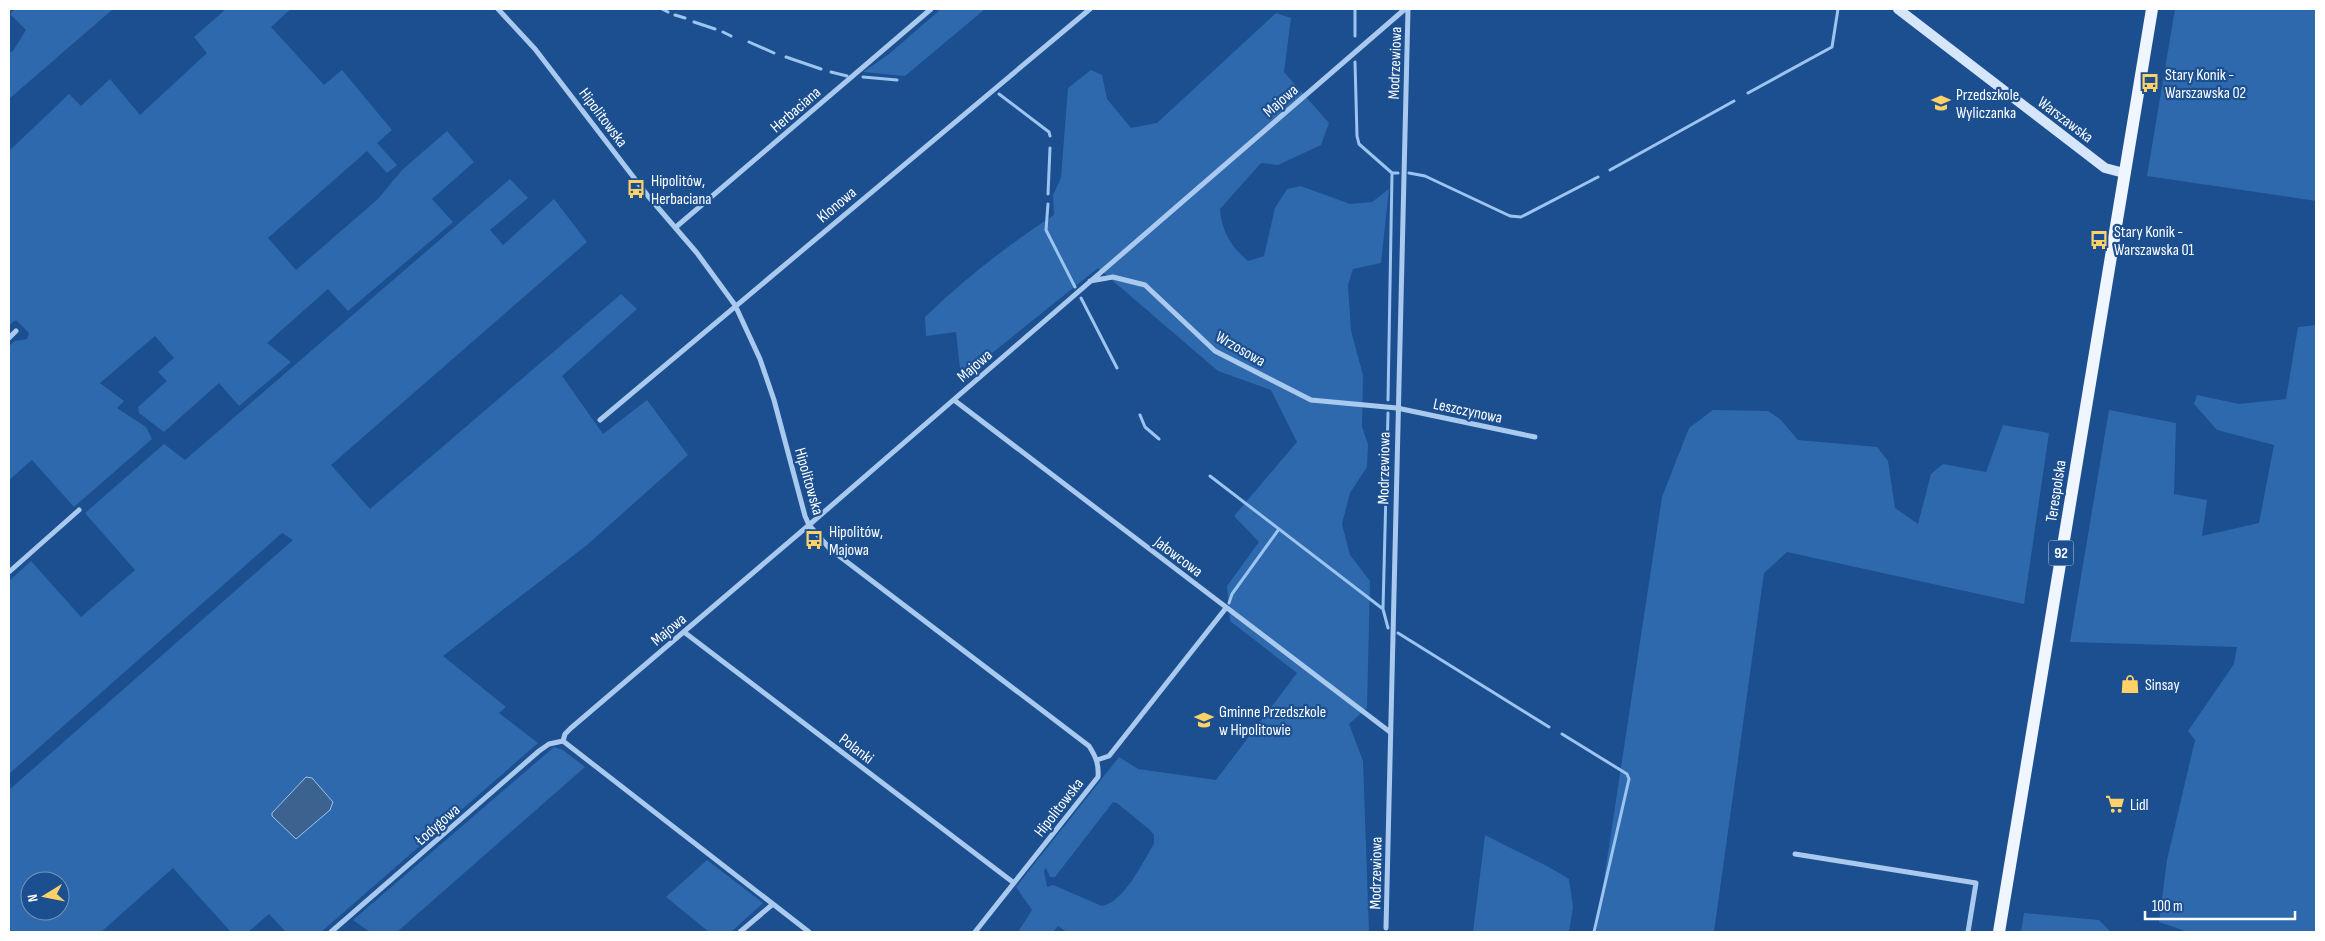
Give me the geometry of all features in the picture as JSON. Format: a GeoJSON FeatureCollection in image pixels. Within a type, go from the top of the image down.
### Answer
{"type":"FeatureCollection","features":[{"type":"Feature","properties":{"kind":"main road","name":"92"},"geometry":{"type":"LineString","coordinates":[[2124,173],[2152,9]]}},
{"type":"Feature","properties":{"kind":"main road","name":"Terespolska"},"geometry":{"type":"LineString","coordinates":[[1999,932],[2124,173]]}},
{"type":"Feature","properties":{"kind":"street","name":"Hipolitowska"},"geometry":{"type":"LineString","coordinates":[[498,9],[535,49],[648,196],[676,227],[735,305],[760,359],[774,400],[809,525],[830,549],[1089,746],[1098,760],[1098,777],[974,932]]}},
{"type":"Feature","properties":{"kind":"street","name":"Herbaciana"},"geometry":{"type":"LineString","coordinates":[[676,227],[930,9]]}},
{"type":"Feature","properties":{"kind":"street","name":"Klonowa"},"geometry":{"type":"LineString","coordinates":[[600,420],[1090,9]]}},
{"type":"Feature","properties":{"kind":"street","name":"Majowa"},"geometry":{"type":"LineString","coordinates":[[563,741],[565,734],[571,728],[1406,9]]}},
{"type":"Feature","properties":{"kind":"street","name":"Modrzewiowa"},"geometry":{"type":"LineString","coordinates":[[1386,928],[1406,9]]}},
{"type":"Feature","properties":{"kind":"street","name":"Warszawska"},"geometry":{"type":"LineString","coordinates":[[1898,9],[2106,168],[2124,173]]}},
{"type":"Feature","properties":{"kind":"street","name":"Wrzosowa"},"geometry":{"type":"LineString","coordinates":[[1090,281],[1113,277],[1145,285],[1215,351],[1311,400],[1397,408]]}},
{"type":"Feature","properties":{"kind":"street"},"geometry":{"type":"LineString","coordinates":[[9,338],[16,331]]}},
{"type":"Feature","properties":{"kind":"street","name":"Jałowcowa"},"geometry":{"type":"LineString","coordinates":[[954,400],[1390,732]]}},
{"type":"Feature","properties":{"kind":"street","name":"Leszczynowa"},"geometry":{"type":"LineString","coordinates":[[1397,408],[1535,437]]}},
{"type":"Feature","properties":{"kind":"street"},"geometry":{"type":"LineString","coordinates":[[9,572],[78,510]]}},
{"type":"Feature","properties":{"kind":"street"},"geometry":{"type":"LineString","coordinates":[[1098,760],[1109,756],[1226,608]]}},
{"type":"Feature","properties":{"kind":"street","name":"Polanki"},"geometry":{"type":"LineString","coordinates":[[684,632],[1014,883]]}},
{"type":"Feature","properties":{"kind":"street"},"geometry":{"type":"LineString","coordinates":[[563,741],[809,932]]}},
{"type":"Feature","properties":{"kind":"street","name":"Łodygowa"},"geometry":{"type":"LineString","coordinates":[[331,932],[540,750],[549,744],[563,741]]}},
{"type":"Feature","properties":{"kind":"street"},"geometry":{"type":"LineString","coordinates":[[1795,854],[1976,883],[1968,932]]}},
{"type":"Feature","properties":{"kind":"street"},"geometry":{"type":"LineString","coordinates":[[740,932],[772,904]]}},
{"type":"Feature","properties":{"kind":"shaded area"},"geometry":{"type":"Polygon","coordinates":[[[15,9],[113,9],[9,99],[9,53],[13,51],[26,30],[10,14],[15,9]]]}},
{"type":"Feature","properties":{"kind":"shaded area"},"geometry":{"type":"Polygon","coordinates":[[[226,9],[291,9],[271,27],[324,85],[342,70],[392,130],[377,143],[397,165],[387,173],[367,151],[268,238],[296,270],[378,199],[402,170],[447,131],[474,162],[432,199],[453,222],[348,311],[328,289],[267,343],[291,362],[239,406],[219,383],[164,432],[139,413],[138,407],[167,381],[158,372],[174,358],[155,336],[100,383],[124,401],[117,408],[146,427],[152,439],[74,507],[32,460],[9,480],[9,346],[15,341],[27,339],[29,333],[16,320],[9,325],[9,151],[69,94],[81,106],[110,79],[140,115],[207,53],[194,37],[226,9]]]}},
{"type":"Feature","properties":{"kind":"shaded area"},"geometry":{"type":"Polygon","coordinates":[[[941,9],[985,9],[905,76],[863,72],[889,54],[941,9]]]}},
{"type":"Feature","properties":{"kind":"shaded area"},"geometry":{"type":"Polygon","coordinates":[[[2175,9],[2316,9],[2316,201],[2147,176],[2175,9]]]}},
{"type":"Feature","properties":{"kind":"shaded area"},"geometry":{"type":"Polygon","coordinates":[[[1276,13],[1291,18],[1284,72],[1329,123],[1321,145],[1278,165],[1261,163],[1220,209],[1228,238],[1248,261],[1264,256],[1275,208],[1287,189],[1301,186],[1350,204],[1372,202],[1389,189],[1381,263],[1353,269],[1348,285],[1351,331],[1363,375],[1362,427],[1368,444],[1367,467],[1350,493],[1342,524],[1350,555],[1370,581],[1367,708],[1349,724],[1363,761],[1369,932],[1067,932],[1058,926],[1053,932],[1018,932],[1032,910],[1016,887],[1119,757],[1138,769],[1216,780],[1297,673],[1230,621],[1227,586],[1259,542],[1234,516],[1297,442],[1271,390],[1218,371],[1098,268],[961,378],[956,332],[926,336],[925,317],[987,263],[1054,215],[1053,195],[1061,178],[1068,88],[1091,70],[1102,75],[1107,99],[1131,128],[1157,123],[1276,13]],[[1113,802],[1055,877],[1050,877],[1046,868],[1044,871],[1047,887],[1053,885],[1102,906],[1110,903],[1125,890],[1154,844],[1154,835],[1117,803],[1113,802]]]}},
{"type":"Feature","properties":{"kind":"shaded area"},"geometry":{"type":"Polygon","coordinates":[[[510,179],[528,198],[490,230],[503,245],[554,199],[587,242],[331,465],[370,509],[621,294],[637,309],[562,376],[603,434],[647,400],[688,455],[587,545],[443,656],[506,707],[499,713],[538,743],[321,932],[286,932],[269,914],[248,932],[231,932],[173,868],[101,932],[9,932],[9,790],[293,540],[282,533],[9,774],[9,581],[31,561],[81,617],[135,570],[85,513],[164,444],[185,460],[510,179]],[[306,777],[272,813],[272,816],[296,839],[309,777],[306,777]]]}},
{"type":"Feature","properties":{"kind":"shaded area"},"geometry":{"type":"Polygon","coordinates":[[[2316,325],[2316,932],[2188,932],[2159,922],[2167,860],[2195,740],[2188,731],[2234,664],[2237,647],[2070,642],[2109,410],[2176,423],[2174,494],[2207,500],[2202,536],[2259,523],[2274,445],[2217,430],[2194,404],[2197,395],[2239,404],[2286,399],[2298,327],[2316,325]]]}},
{"type":"Feature","properties":{"kind":"shaded area"},"geometry":{"type":"Polygon","coordinates":[[[1713,410],[1768,411],[1780,419],[1798,440],[1877,447],[1888,461],[1895,508],[1918,524],[1931,474],[1943,464],[1986,472],[2003,425],[2049,433],[2024,604],[1787,552],[1764,573],[1714,932],[1596,932],[1662,497],[1689,428],[1713,410]]]}},
{"type":"Feature","properties":{"kind":"shaded area"},"geometry":{"type":"Polygon","coordinates":[[[554,747],[563,750],[585,767],[397,932],[370,932],[353,920],[554,747]]]}},
{"type":"Feature","properties":{"kind":"shaded area"},"geometry":{"type":"Polygon","coordinates":[[[306,777],[312,778],[333,802],[330,810],[296,839],[272,816],[272,813],[306,777]]]}},
{"type":"Feature","properties":{"kind":"shaded area"},"geometry":{"type":"Polygon","coordinates":[[[1485,835],[1569,879],[1573,907],[1569,932],[1473,932],[1485,835]]]}},
{"type":"Feature","properties":{"kind":"shaded area"},"geometry":{"type":"Polygon","coordinates":[[[707,860],[763,903],[731,932],[709,932],[666,897],[707,860]]]}},
{"type":"Feature","properties":{"kind":"shaded area"},"geometry":{"type":"Polygon","coordinates":[[[2024,913],[2099,920],[2111,932],[2021,932],[2024,913]]]}},
{"type":"Feature","properties":{"kind":"waterway"},"geometry":{"type":"LineString","coordinates":[[662,9],[668,12]]}},
{"type":"Feature","properties":{"kind":"waterway"},"geometry":{"type":"LineString","coordinates":[[1355,9],[1355,36]]}},
{"type":"Feature","properties":{"kind":"waterway"},"geometry":{"type":"LineString","coordinates":[[1748,93],[1832,47],[1838,9]]}},
{"type":"Feature","properties":{"kind":"waterway"},"geometry":{"type":"LineString","coordinates":[[675,15],[685,18]]}},
{"type":"Feature","properties":{"kind":"waterway"},"geometry":{"type":"LineString","coordinates":[[694,22],[715,29]]}},
{"type":"Feature","properties":{"kind":"waterway"},"geometry":{"type":"LineString","coordinates":[[723,32],[731,36]]}},
{"type":"Feature","properties":{"kind":"waterway"},"geometry":{"type":"LineString","coordinates":[[749,42],[774,53]]}},
{"type":"Feature","properties":{"kind":"waterway"},"geometry":{"type":"LineString","coordinates":[[786,57],[821,69]]}},
{"type":"Feature","properties":{"kind":"waterway"},"geometry":{"type":"LineString","coordinates":[[1355,62],[1357,136],[1359,144],[1392,173],[1398,173]]}},
{"type":"Feature","properties":{"kind":"waterway"},"geometry":{"type":"LineString","coordinates":[[831,72],[847,76]]}},
{"type":"Feature","properties":{"kind":"waterway"},"geometry":{"type":"LineString","coordinates":[[863,77],[897,80]]}},
{"type":"Feature","properties":{"kind":"waterway"},"geometry":{"type":"LineString","coordinates":[[999,94],[1049,132],[1050,136]]}},
{"type":"Feature","properties":{"kind":"waterway"},"geometry":{"type":"LineString","coordinates":[[1610,170],[1734,101]]}},
{"type":"Feature","properties":{"kind":"waterway"},"geometry":{"type":"LineString","coordinates":[[1048,194],[1050,148]]}},
{"type":"Feature","properties":{"kind":"waterway"},"geometry":{"type":"LineString","coordinates":[[1388,400],[1392,173]]}},
{"type":"Feature","properties":{"kind":"waterway"},"geometry":{"type":"LineString","coordinates":[[1409,173],[1425,176],[1510,216],[1521,217],[1598,177]]}},
{"type":"Feature","properties":{"kind":"waterway"},"geometry":{"type":"LineString","coordinates":[[1048,204],[1046,230],[1075,287]]}},
{"type":"Feature","properties":{"kind":"waterway"},"geometry":{"type":"LineString","coordinates":[[1081,298],[1117,368]]}},
{"type":"Feature","properties":{"kind":"waterway"},"geometry":{"type":"LineString","coordinates":[[1388,413],[1383,609],[1388,628]]}},
{"type":"Feature","properties":{"kind":"waterway"},"geometry":{"type":"LineString","coordinates":[[1140,415],[1145,427],[1159,439]]}},
{"type":"Feature","properties":{"kind":"waterway"},"geometry":{"type":"LineString","coordinates":[[1210,476],[1383,609]]}},
{"type":"Feature","properties":{"kind":"waterway"},"geometry":{"type":"LineString","coordinates":[[1229,603],[1232,594],[1279,529]]}},
{"type":"Feature","properties":{"kind":"waterway"},"geometry":{"type":"LineString","coordinates":[[1398,633],[1549,727]]}},
{"type":"Feature","properties":{"kind":"waterway"},"geometry":{"type":"LineString","coordinates":[[1562,734],[1627,774],[1629,779],[1594,932]]}},
{"type":"Feature","properties":{"kind":"place","name":"Stary Konik - Warszawska 02"},"geometry":{"type":"Point","coordinates":[2150,83]}},
{"type":"Feature","properties":{"kind":"place","name":"Przedszkole Wyliczanka"},"geometry":{"type":"Point","coordinates":[1941,103]}},
{"type":"Feature","properties":{"kind":"place","name":"Hipolitów, Herbaciana"},"geometry":{"type":"Point","coordinates":[636,189]}},
{"type":"Feature","properties":{"kind":"place","name":"Stary Konik - Warszawska 01"},"geometry":{"type":"Point","coordinates":[2099,240]}},
{"type":"Feature","properties":{"kind":"place","name":"Hipolitów, Majowa"},"geometry":{"type":"Point","coordinates":[814,540]}},
{"type":"Feature","properties":{"kind":"place","name":"Sinsay"},"geometry":{"type":"Point","coordinates":[2130,684]}},
{"type":"Feature","properties":{"kind":"place","name":"Gminne Przedszkole w Hipolitowie"},"geometry":{"type":"Point","coordinates":[1204,720]}},
{"type":"Feature","properties":{"kind":"place","name":"Lidl"},"geometry":{"type":"Point","coordinates":[2115,804]}}]}
